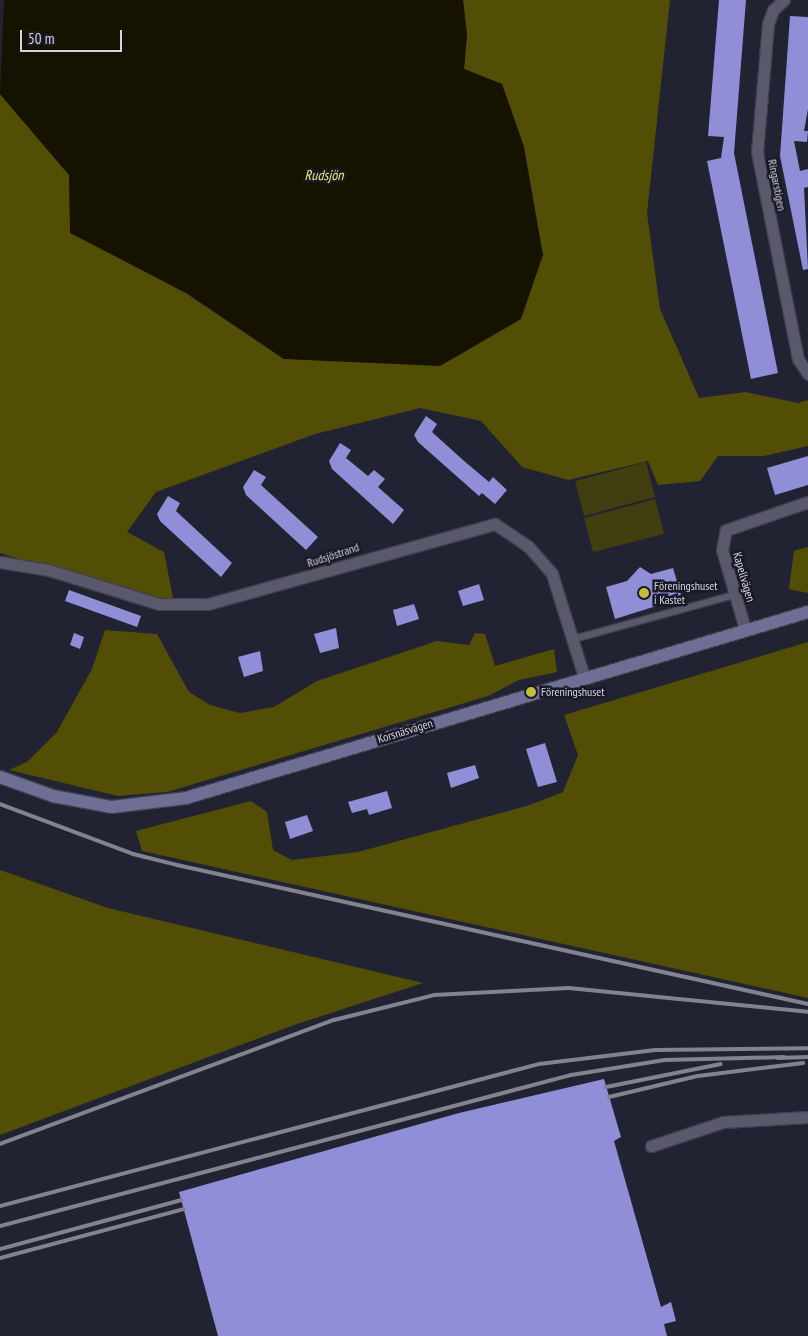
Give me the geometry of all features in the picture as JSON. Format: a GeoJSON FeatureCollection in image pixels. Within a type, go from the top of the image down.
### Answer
{"type":"FeatureCollection","features":[{"type":"Feature","properties":{"kind":"street","name":"Ringarstigen"},"geometry":{"type":"LineString","coordinates":[[784,0],[773,10],[768,24],[757,152],[798,359],[808,374]]}},
{"type":"Feature","properties":{"kind":"street","name":"Kapellvägen"},"geometry":{"type":"LineString","coordinates":[[745,629],[722,550],[726,530],[808,502]]}},
{"type":"Feature","properties":{"kind":"street","name":"Rudsjöstrand"},"geometry":{"type":"LineString","coordinates":[[0,562],[48,570],[159,604],[208,604],[495,524],[528,546],[552,574],[584,677]]}},
{"type":"Feature","properties":{"kind":"street","name":"Korsnäsvägen"},"geometry":{"type":"LineString","coordinates":[[0,777],[78,802],[146,805],[186,798],[584,677],[808,612]]}},
{"type":"Feature","properties":{"kind":"street"},"geometry":{"type":"LineString","coordinates":[[651,1146],[723,1122],[808,1117]]}},
{"type":"Feature","properties":{"kind":"lane"},"geometry":{"type":"LineString","coordinates":[[574,640],[734,594]]}},
{"type":"Feature","properties":{"kind":"shaded area"},"geometry":{"type":"Polygon","coordinates":[[[463,0],[670,0],[647,213],[660,309],[699,398],[745,392],[798,403],[808,400],[808,446],[764,456],[718,456],[700,481],[658,485],[648,461],[568,480],[522,467],[481,421],[420,408],[315,434],[156,492],[127,532],[164,552],[174,603],[135,597],[0,553],[0,94],[69,175],[71,233],[187,294],[284,359],[524,147],[502,84],[464,69],[467,35],[463,0]]]}},
{"type":"Feature","properties":{"kind":"shaded area"},"geometry":{"type":"Polygon","coordinates":[[[646,462],[655,497],[584,516],[575,481],[646,462]]]}},
{"type":"Feature","properties":{"kind":"shaded area"},"geometry":{"type":"Polygon","coordinates":[[[655,499],[664,534],[593,552],[584,518],[655,499]]]}},
{"type":"Feature","properties":{"kind":"shaded area"},"geometry":{"type":"Polygon","coordinates":[[[808,547],[808,593],[789,589],[794,551],[808,547]]]}},
{"type":"Feature","properties":{"kind":"shaded area"},"geometry":{"type":"Polygon","coordinates":[[[105,630],[157,634],[189,692],[210,705],[240,713],[274,707],[317,681],[437,641],[469,645],[475,633],[485,634],[495,666],[554,649],[557,672],[519,680],[488,696],[167,792],[118,796],[9,770],[27,762],[57,732],[92,669],[105,630]]]}},
{"type":"Feature","properties":{"kind":"shaded area"},"geometry":{"type":"Polygon","coordinates":[[[808,642],[808,998],[142,851],[136,831],[251,801],[267,812],[273,850],[292,860],[358,852],[530,805],[563,792],[578,755],[564,715],[808,642]]]}},
{"type":"Feature","properties":{"kind":"shaded area"},"geometry":{"type":"Polygon","coordinates":[[[0,870],[108,908],[423,983],[297,1024],[0,1135],[0,870]]]}},
{"type":"Feature","properties":{"kind":"water","name":"Rudsjön"},"geometry":{"type":"Polygon","coordinates":[[[4,0],[463,0],[467,35],[464,69],[502,84],[524,147],[543,255],[521,319],[440,366],[284,359],[187,293],[70,233],[69,175],[0,94],[4,0]]]}},
{"type":"Feature","properties":{"kind":"building"},"geometry":{"type":"Polygon","coordinates":[[[719,0],[746,0],[734,153],[778,373],[751,379],[707,161],[721,158],[724,137],[708,136],[719,0]]]}},
{"type":"Feature","properties":{"kind":"building"},"geometry":{"type":"Polygon","coordinates":[[[790,16],[808,17],[808,109],[804,131],[808,131],[807,142],[794,141],[800,171],[808,169],[808,187],[804,188],[808,269],[803,270],[780,156],[790,16]]]}},
{"type":"Feature","properties":{"kind":"building"},"geometry":{"type":"Polygon","coordinates":[[[426,416],[437,424],[432,432],[489,482],[493,477],[507,490],[495,504],[482,493],[479,496],[418,442],[414,435],[426,416]]]}},
{"type":"Feature","properties":{"kind":"building"},"geometry":{"type":"Polygon","coordinates":[[[340,443],[351,450],[346,458],[368,476],[374,470],[385,479],[378,487],[404,510],[393,524],[332,469],[329,461],[340,443]]]}},
{"type":"Feature","properties":{"kind":"building"},"geometry":{"type":"Polygon","coordinates":[[[808,456],[808,485],[775,495],[767,468],[808,456]]]}},
{"type":"Feature","properties":{"kind":"building"},"geometry":{"type":"Polygon","coordinates":[[[254,470],[266,477],[261,485],[318,537],[306,550],[246,495],[243,487],[254,470]]]}},
{"type":"Feature","properties":{"kind":"building"},"geometry":{"type":"Polygon","coordinates":[[[168,496],[180,503],[176,511],[232,563],[221,577],[160,521],[157,514],[168,496]]]}},
{"type":"Feature","properties":{"kind":"building","name":"Föreningshuset i Kastet"},"geometry":{"type":"Polygon","coordinates":[[[640,567],[651,574],[673,568],[682,598],[615,619],[606,587],[627,581],[640,567]]]}},
{"type":"Feature","properties":{"kind":"building"},"geometry":{"type":"Polygon","coordinates":[[[479,584],[484,600],[463,606],[458,591],[479,584]]]}},
{"type":"Feature","properties":{"kind":"building"},"geometry":{"type":"Polygon","coordinates":[[[69,590],[141,616],[137,627],[65,601],[69,590]]]}},
{"type":"Feature","properties":{"kind":"building"},"geometry":{"type":"Polygon","coordinates":[[[414,604],[419,619],[397,626],[393,610],[414,604]]]}},
{"type":"Feature","properties":{"kind":"building"},"geometry":{"type":"Polygon","coordinates":[[[336,628],[339,648],[320,653],[314,634],[336,628]]]}},
{"type":"Feature","properties":{"kind":"building"},"geometry":{"type":"Polygon","coordinates":[[[74,633],[84,637],[80,649],[70,645],[74,633]]]}},
{"type":"Feature","properties":{"kind":"building"},"geometry":{"type":"Polygon","coordinates":[[[260,651],[263,671],[244,677],[238,657],[260,651]]]}},
{"type":"Feature","properties":{"kind":"building"},"geometry":{"type":"Polygon","coordinates":[[[545,743],[557,782],[538,787],[526,749],[545,743]]]}},
{"type":"Feature","properties":{"kind":"building"},"geometry":{"type":"Polygon","coordinates":[[[475,765],[479,778],[451,788],[447,773],[475,765]]]}},
{"type":"Feature","properties":{"kind":"building"},"geometry":{"type":"Polygon","coordinates":[[[387,791],[392,808],[369,815],[367,809],[352,813],[348,802],[387,791]]]}},
{"type":"Feature","properties":{"kind":"building"},"geometry":{"type":"Polygon","coordinates":[[[307,815],[313,831],[290,839],[285,822],[307,815]]]}},
{"type":"Feature","properties":{"kind":"building"},"geometry":{"type":"Polygon","coordinates":[[[604,1079],[621,1137],[614,1141],[661,1307],[671,1302],[676,1321],[664,1324],[667,1336],[218,1336],[179,1192],[459,1113],[604,1079]]]}},
{"type":"Feature","properties":{"kind":"railway"},"geometry":{"type":"LineString","coordinates":[[0,804],[133,854],[177,865],[808,1004]]}},
{"type":"Feature","properties":{"kind":"railway"},"geometry":{"type":"LineString","coordinates":[[0,1144],[334,1020],[434,995],[569,988],[808,1012]]}},
{"type":"Feature","properties":{"kind":"railway"},"geometry":{"type":"LineString","coordinates":[[0,1206],[539,1064],[655,1050],[808,1048]]}},
{"type":"Feature","properties":{"kind":"railway"},"geometry":{"type":"LineString","coordinates":[[0,1226],[571,1075],[665,1060],[784,1057]]}},
{"type":"Feature","properties":{"kind":"railway"},"geometry":{"type":"LineString","coordinates":[[778,1058],[808,1057]]}},
{"type":"Feature","properties":{"kind":"railway"},"geometry":{"type":"LineString","coordinates":[[609,1097],[698,1076],[803,1063]]}},
{"type":"Feature","properties":{"kind":"railway"},"geometry":{"type":"LineString","coordinates":[[606,1087],[721,1064]]}},
{"type":"Feature","properties":{"kind":"railway"},"geometry":{"type":"LineString","coordinates":[[0,1249],[182,1200]]}},
{"type":"Feature","properties":{"kind":"railway"},"geometry":{"type":"LineString","coordinates":[[0,1258],[184,1209]]}},
{"type":"Feature","properties":{"kind":"place","name":"Föreningshuset i Kastet"},"geometry":{"type":"Point","coordinates":[644,593]}},
{"type":"Feature","properties":{"kind":"place","name":"Föreningshuset"},"geometry":{"type":"Point","coordinates":[531,692]}}]}
